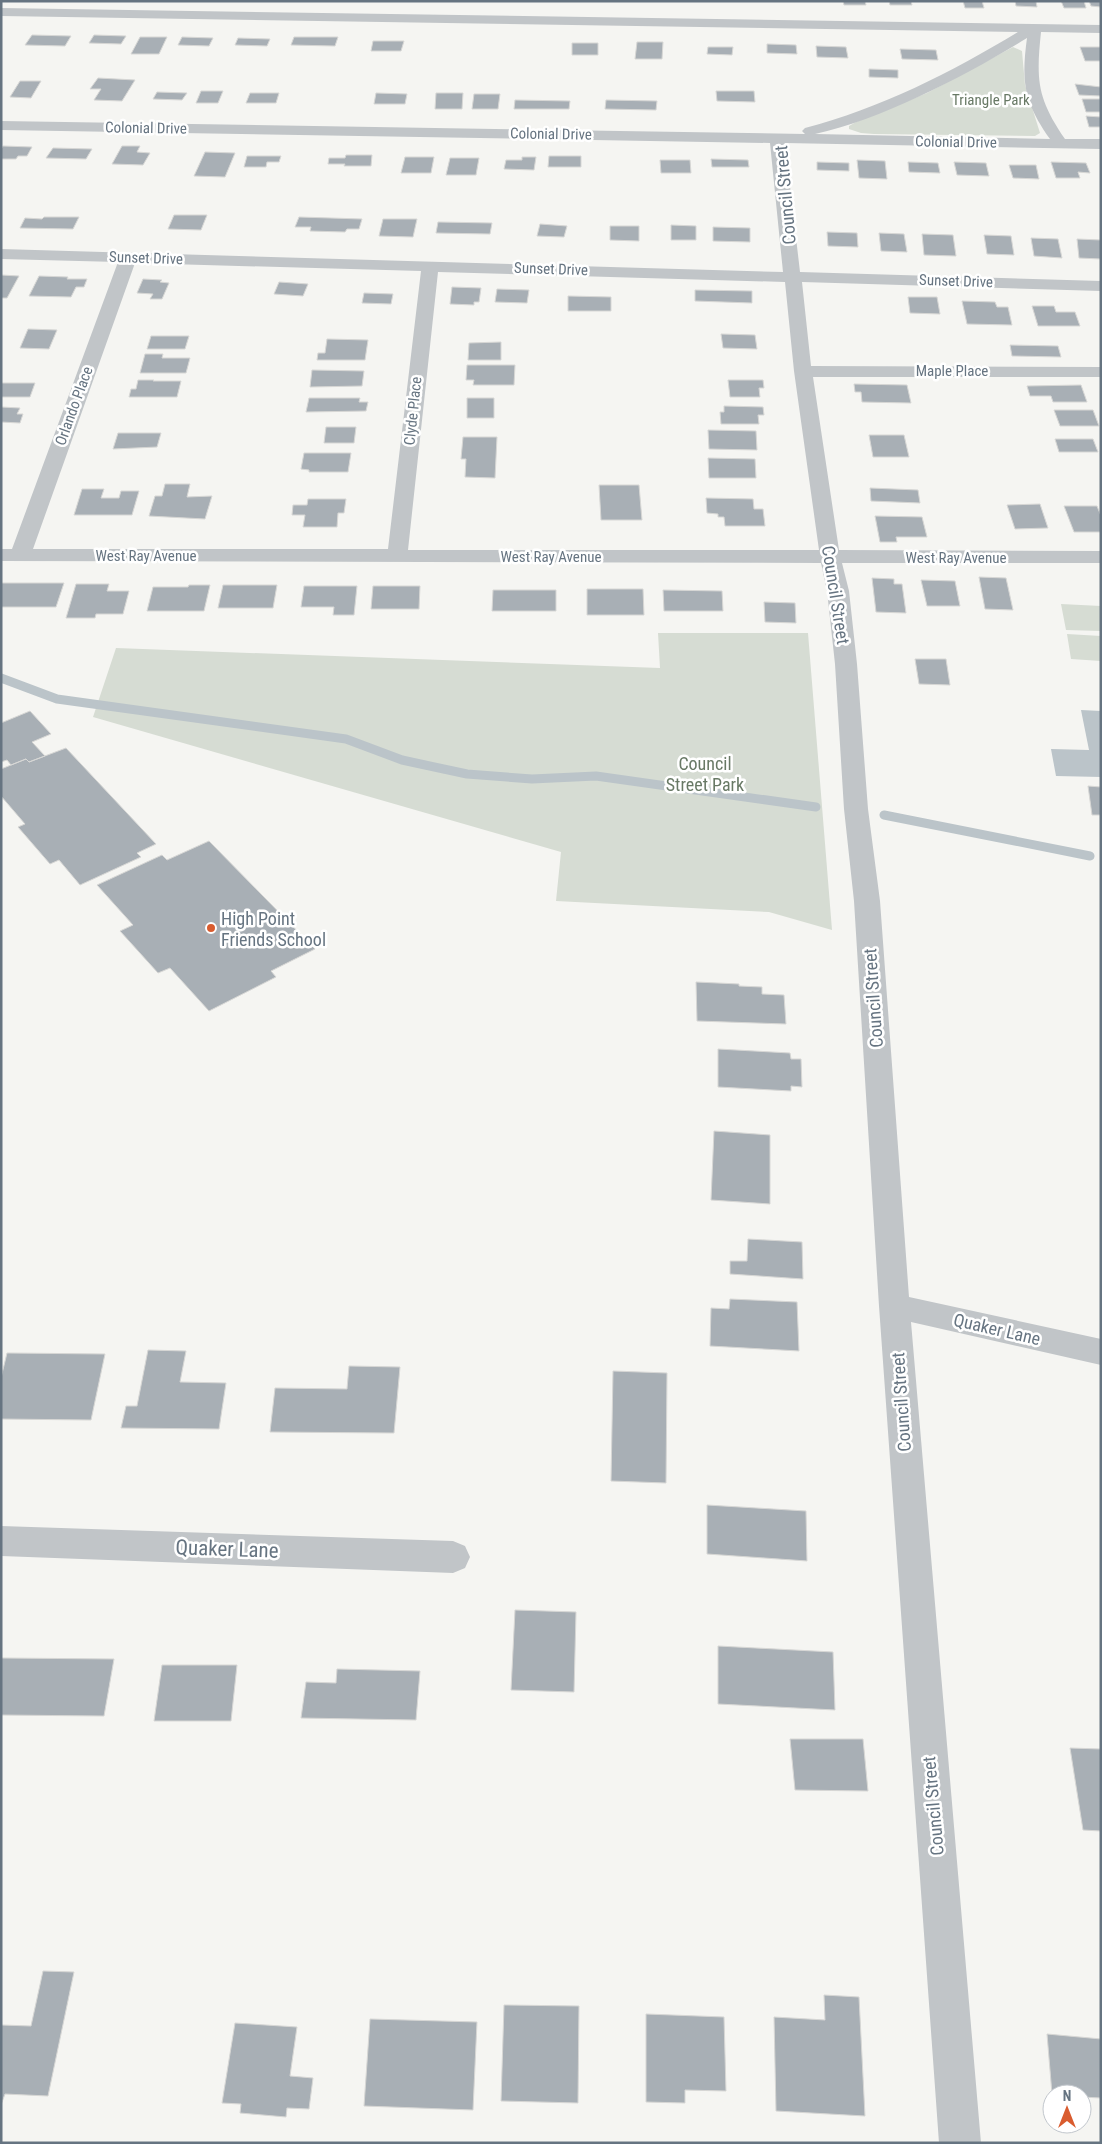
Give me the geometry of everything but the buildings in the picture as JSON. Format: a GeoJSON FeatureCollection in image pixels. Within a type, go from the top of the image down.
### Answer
{"type":"FeatureCollection","features":[{"type":"Feature","properties":{"kind":"street"},"geometry":{"type":"LineString","coordinates":[[1,12],[120,7],[1101,29]]}},
{"type":"Feature","properties":{"kind":"street"},"geometry":{"type":"LineString","coordinates":[[1034,27],[1030,64],[1033,94],[1043,118],[1061,144]]}},
{"type":"Feature","properties":{"kind":"street","name":"Council Street"},"geometry":{"type":"LineString","coordinates":[[960,2143],[894,1306],[867,901],[856,809],[846,664],[838,591],[830,558],[803,371],[777,138],[820,129],[916,92],[1002,48],[1034,27]]}},
{"type":"Feature","properties":{"kind":"street","name":"Colonial Drive"},"geometry":{"type":"LineString","coordinates":[[1,126],[1101,144]]}},
{"type":"Feature","properties":{"kind":"street","name":"Sunset Drive"},"geometry":{"type":"LineString","coordinates":[[1,254],[1097,286]]}},
{"type":"Feature","properties":{"kind":"street","name":"Orlando Place"},"geometry":{"type":"LineString","coordinates":[[11,555],[128,258]]}},
{"type":"Feature","properties":{"kind":"street","name":"Clyde Place"},"geometry":{"type":"LineString","coordinates":[[397,557],[430,266]]}},
{"type":"Feature","properties":{"kind":"street"},"geometry":{"type":"LineString","coordinates":[[1097,286],[1101,304]]}},
{"type":"Feature","properties":{"kind":"street","name":"Maple Place"},"geometry":{"type":"LineString","coordinates":[[803,371],[1101,372]]}},
{"type":"Feature","properties":{"kind":"street","name":"West Ray Avenue"},"geometry":{"type":"LineString","coordinates":[[11,555],[1101,557]]}},
{"type":"Feature","properties":{"kind":"street","name":"Quaker Lane"},"geometry":{"type":"LineString","coordinates":[[894,1306],[1101,1352]]}},
{"type":"Feature","properties":{"kind":"street","name":"Quaker Lane"},"geometry":{"type":"LineString","coordinates":[[1,1542],[453,1557]]}},
{"type":"Feature","properties":{"kind":"green space","name":"Triangle Park"},"geometry":{"type":"Polygon","coordinates":[[[1013,47],[1022,51],[1025,85],[1040,133],[1035,136],[874,134],[861,133],[849,129],[849,126],[856,122],[927,93],[1013,47]]]}},
{"type":"Feature","properties":{"kind":"green space"},"geometry":{"type":"Polygon","coordinates":[[[1061,604],[1101,606],[1101,631],[1066,630],[1061,604]]]}},
{"type":"Feature","properties":{"kind":"green space","name":"Council Street Park"},"geometry":{"type":"Polygon","coordinates":[[[658,633],[808,633],[832,930],[769,912],[556,901],[561,852],[93,717],[116,648],[660,668],[658,633]]]}},
{"type":"Feature","properties":{"kind":"green space"},"geometry":{"type":"Polygon","coordinates":[[[1067,634],[1101,636],[1101,661],[1071,659],[1067,634]]]}},
{"type":"Feature","properties":{"kind":"shaded area"},"geometry":{"type":"Polygon","coordinates":[[[1081,710],[1101,711],[1101,777],[1056,776],[1051,749],[1089,750],[1081,710]]]}},
{"type":"Feature","properties":{"kind":"waterway"},"geometry":{"type":"LineString","coordinates":[[1,678],[57,699],[346,739],[402,760],[467,774],[532,779],[596,776],[816,807]]}},
{"type":"Feature","properties":{"kind":"waterway"},"geometry":{"type":"LineString","coordinates":[[884,815],[1090,856]]}},
{"type":"Feature","properties":{"kind":"place","name":"High Point Friends School"},"geometry":{"type":"Point","coordinates":[211,928]}}]}
